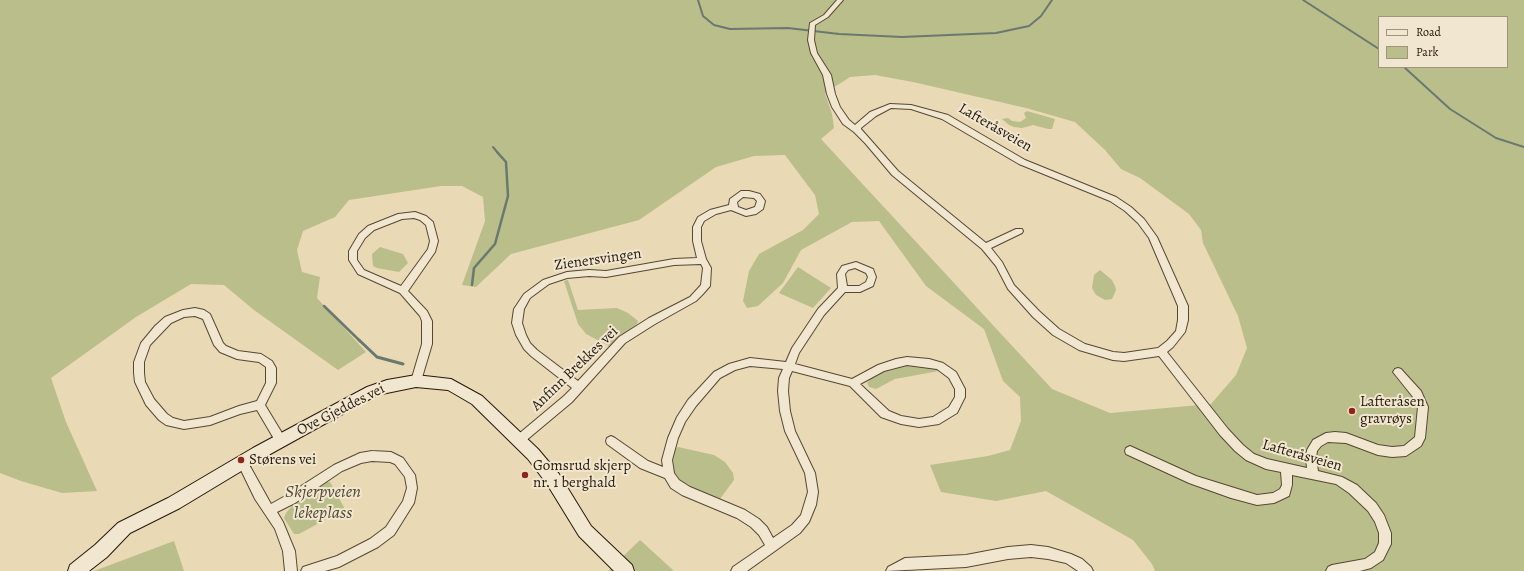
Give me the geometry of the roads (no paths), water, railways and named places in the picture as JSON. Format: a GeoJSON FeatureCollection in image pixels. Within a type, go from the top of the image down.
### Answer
{"type":"FeatureCollection","features":[{"type":"Feature","properties":{"kind":"street"},"geometry":{"type":"LineString","coordinates":[[840,0],[826,16],[812,24],[811,40],[814,53],[827,75],[836,108],[846,122],[868,142],[895,173],[985,247],[999,264],[1011,287],[1036,314],[1056,332],[1082,347],[1113,356],[1139,356],[1162,351]]}},
{"type":"Feature","properties":{"kind":"street","name":"Lafteråsveien"},"geometry":{"type":"LineString","coordinates":[[856,130],[857,127],[873,114],[890,106],[911,107],[927,110],[945,117],[1022,162],[1113,199],[1128,209],[1141,221],[1153,238],[1183,306],[1183,320],[1180,332],[1162,351],[1239,448],[1250,457],[1266,464],[1313,473],[1338,480],[1353,489],[1372,507],[1380,519],[1385,544],[1379,556],[1367,564],[1332,571]]}},
{"type":"Feature","properties":{"kind":"street","name":"Anfinn Brekkes vei"},"geometry":{"type":"LineString","coordinates":[[519,440],[562,405],[622,340],[652,321],[680,308],[700,292],[705,286],[707,268],[703,261],[697,241],[697,227],[701,219],[713,212],[733,207]]}},
{"type":"Feature","properties":{"kind":"street"},"geometry":{"type":"LineString","coordinates":[[403,290],[432,250],[434,242],[433,231],[430,224],[423,218],[415,216],[400,216],[371,228],[362,236],[353,251],[354,260],[361,272],[403,290],[424,314],[427,321],[427,344],[416,381]]}},
{"type":"Feature","properties":{"kind":"street"},"geometry":{"type":"LineString","coordinates":[[985,247],[1019,231]]}},
{"type":"Feature","properties":{"kind":"street","name":"Zienersvingen"},"geometry":{"type":"LineString","coordinates":[[579,387],[527,346],[517,323],[519,309],[527,296],[546,282],[567,275],[589,273],[606,274],[674,262],[703,261]]}},
{"type":"Feature","properties":{"kind":"street"},"geometry":{"type":"LineString","coordinates":[[737,571],[771,545],[796,529],[805,518],[810,505],[813,492],[810,473],[790,431],[785,411],[783,391],[784,378],[795,351],[808,331],[821,312],[843,289]]}},
{"type":"Feature","properties":{"kind":"street"},"geometry":{"type":"LineString","coordinates":[[201,313],[207,316],[219,345],[223,349],[237,355],[261,358],[269,364],[271,368],[271,383],[260,405],[239,410],[200,423],[184,424],[170,422],[162,417],[154,408],[140,382],[139,362],[146,343],[168,320],[183,314],[201,313]]}},
{"type":"Feature","properties":{"kind":"street"},"geometry":{"type":"LineString","coordinates":[[771,545],[763,531],[755,523],[741,514],[686,491],[675,484],[669,474],[667,460],[678,426],[692,403],[718,375],[732,367],[750,362],[764,362],[789,367],[853,383],[870,401],[886,414],[901,420],[919,423],[935,421],[944,417],[953,410],[960,397],[960,389],[953,375],[940,366],[929,363],[907,361],[896,363],[881,368],[853,383]]}},
{"type":"Feature","properties":{"kind":"street"},"geometry":{"type":"LineString","coordinates":[[1313,473],[1311,458],[1312,450],[1317,443],[1326,438],[1346,438],[1378,450],[1392,452],[1406,451],[1417,444],[1423,417],[1423,407],[1417,394],[1398,372]]}},
{"type":"Feature","properties":{"kind":"street","name":"Ove Gjeddes vei"},"geometry":{"type":"LineString","coordinates":[[76,571],[101,551],[124,528],[174,503],[242,462],[372,391],[387,386],[416,381],[441,383],[460,389],[477,400],[519,440],[544,467],[585,531],[626,571]]}},
{"type":"Feature","properties":{"kind":"street"},"geometry":{"type":"LineString","coordinates":[[260,405],[281,441]]}},
{"type":"Feature","properties":{"kind":"street"},"geometry":{"type":"LineString","coordinates":[[611,441],[644,465],[669,474]]}},
{"type":"Feature","properties":{"kind":"street"},"geometry":{"type":"LineString","coordinates":[[1130,451],[1193,480],[1257,500],[1274,498],[1285,492],[1287,485],[1286,469]]}},
{"type":"Feature","properties":{"kind":"street"},"geometry":{"type":"LineString","coordinates":[[270,510],[291,499],[338,468],[360,458],[372,456],[391,457],[399,461],[410,475],[412,488],[408,503],[390,531],[374,543],[354,554],[339,561],[307,571]]}},
{"type":"Feature","properties":{"kind":"street"},"geometry":{"type":"LineString","coordinates":[[242,462],[285,538],[289,552],[291,571]]}},
{"type":"Feature","properties":{"kind":"street"},"geometry":{"type":"LineString","coordinates":[[892,571],[895,568],[910,564],[966,561],[1008,553],[1031,551],[1048,553],[1067,558],[1078,563],[1087,571]]}},
{"type":"Feature","properties":{"kind":"waterway"},"geometry":{"type":"LineString","coordinates":[[698,0],[703,16],[714,25],[730,29],[788,28],[839,34],[902,37],[996,33],[1029,26],[1041,16],[1052,0]]}},
{"type":"Feature","properties":{"kind":"waterway"},"geometry":{"type":"LineString","coordinates":[[1303,0],[1378,48]]}},
{"type":"Feature","properties":{"kind":"waterway"},"geometry":{"type":"LineString","coordinates":[[1405,68],[1450,109],[1496,138],[1524,147]]}},
{"type":"Feature","properties":{"kind":"waterway"},"geometry":{"type":"LineString","coordinates":[[493,147],[498,153]]}},
{"type":"Feature","properties":{"kind":"waterway"},"geometry":{"type":"LineString","coordinates":[[472,285],[474,268],[495,244],[508,196],[506,162],[497,152]]}},
{"type":"Feature","properties":{"kind":"waterway"},"geometry":{"type":"LineString","coordinates":[[324,306],[360,341]]}},
{"type":"Feature","properties":{"kind":"waterway"},"geometry":{"type":"LineString","coordinates":[[359,340],[377,357],[403,364]]}},
{"type":"Feature","properties":{"kind":"place","name":"Lafteråsen gravrøys"},"geometry":{"type":"Point","coordinates":[1352,411]}},
{"type":"Feature","properties":{"kind":"place","name":"Størens vei"},"geometry":{"type":"Point","coordinates":[241,460]}},
{"type":"Feature","properties":{"kind":"place","name":"Gomsrud skjerp nr. 1 berghald"},"geometry":{"type":"Point","coordinates":[525,475]}},
{"type":"Feature","properties":{"kind":"park label","name":"Skjerpveien lekeplass"},"geometry":{"type":"Point","coordinates":[323,503]}}]}
